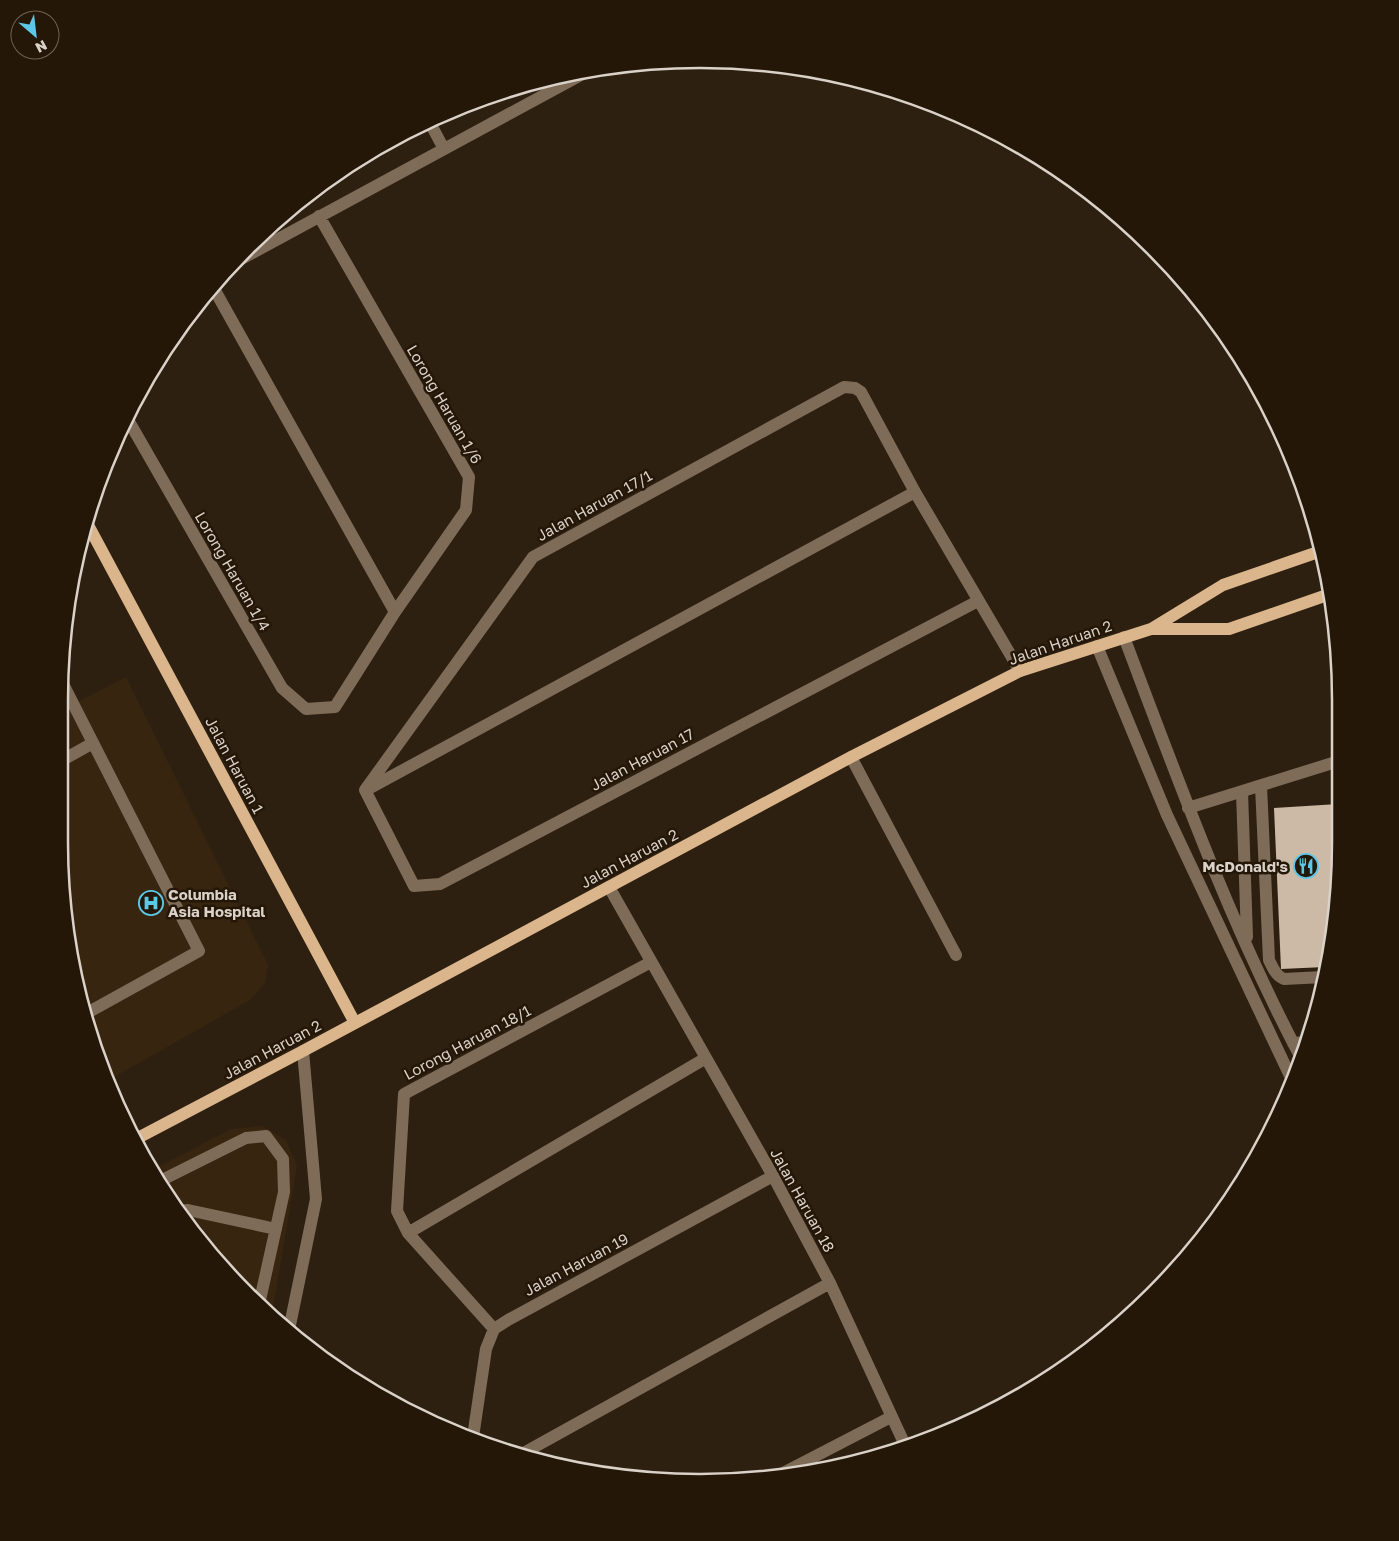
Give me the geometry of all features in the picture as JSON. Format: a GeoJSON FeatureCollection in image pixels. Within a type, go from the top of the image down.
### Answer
{"type":"FeatureCollection","features":[{"type":"Feature","properties":{"kind":"main road","name":"Jalan Haruan 1"},"geometry":{"type":"LineString","coordinates":[[91,530],[355,1023]]}},
{"type":"Feature","properties":{"kind":"main road","name":"Jalan Haruan 2"},"geometry":{"type":"LineString","coordinates":[[141,1136],[851,757],[1020,671],[1151,630],[1223,585],[1314,553]]}},
{"type":"Feature","properties":{"kind":"main road","name":"Jalan Haruan 2"},"geometry":{"type":"LineString","coordinates":[[1151,630],[1230,629],[1323,597]]}},
{"type":"Feature","properties":{"kind":"street"},"geometry":{"type":"LineString","coordinates":[[254,252],[569,82]]}},
{"type":"Feature","properties":{"kind":"street"},"geometry":{"type":"LineString","coordinates":[[432,127],[444,149]]}},
{"type":"Feature","properties":{"kind":"street","name":"Lorong Haruan 1/6"},"geometry":{"type":"LineString","coordinates":[[319,216],[469,477],[466,510],[395,612],[335,706]]}},
{"type":"Feature","properties":{"kind":"street"},"geometry":{"type":"LineString","coordinates":[[216,293],[395,612]]}},
{"type":"Feature","properties":{"kind":"street","name":"Jalan Haruan 17/1"},"geometry":{"type":"LineString","coordinates":[[366,790],[533,556],[844,387],[854,388],[861,392],[915,492]]}},
{"type":"Feature","properties":{"kind":"street","name":"Lorong Haruan 1/4"},"geometry":{"type":"LineString","coordinates":[[131,425],[282,688],[306,709],[335,706]]}},
{"type":"Feature","properties":{"kind":"street"},"geometry":{"type":"LineString","coordinates":[[366,790],[915,492],[1020,671]]}},
{"type":"Feature","properties":{"kind":"street","name":"Jalan Haruan 17"},"geometry":{"type":"LineString","coordinates":[[366,790],[414,886],[440,884],[978,601]]}},
{"type":"Feature","properties":{"kind":"street"},"geometry":{"type":"LineString","coordinates":[[1124,638],[1188,808],[1271,1000],[1296,1049]]}},
{"type":"Feature","properties":{"kind":"street"},"geometry":{"type":"LineString","coordinates":[[1097,646],[1167,815],[1288,1071]]}},
{"type":"Feature","properties":{"kind":"street"},"geometry":{"type":"LineString","coordinates":[[67,695],[199,950],[91,1011]]}},
{"type":"Feature","properties":{"kind":"street"},"geometry":{"type":"LineString","coordinates":[[67,758],[94,744]]}},
{"type":"Feature","properties":{"kind":"street"},"geometry":{"type":"LineString","coordinates":[[851,757],[956,955]]}},
{"type":"Feature","properties":{"kind":"street"},"geometry":{"type":"LineString","coordinates":[[1188,808],[1332,763]]}},
{"type":"Feature","properties":{"kind":"street"},"geometry":{"type":"LineString","coordinates":[[1261,786],[1269,960],[1274,971],[1279,977],[1284,979],[1316,977]]}},
{"type":"Feature","properties":{"kind":"street"},"geometry":{"type":"LineString","coordinates":[[1242,792],[1247,945]]}},
{"type":"Feature","properties":{"kind":"street","name":"Jalan Haruan 18"},"geometry":{"type":"LineString","coordinates":[[609,887],[773,1176],[830,1283],[903,1440]]}},
{"type":"Feature","properties":{"kind":"street","name":"Lorong Haruan 18/1"},"geometry":{"type":"LineString","coordinates":[[494,1329],[408,1233],[397,1211],[404,1094],[651,962]]}},
{"type":"Feature","properties":{"kind":"street"},"geometry":{"type":"LineString","coordinates":[[1293,1043],[1299,1043]]}},
{"type":"Feature","properties":{"kind":"street"},"geometry":{"type":"LineString","coordinates":[[290,1323],[316,1199],[303,1051]]}},
{"type":"Feature","properties":{"kind":"street"},"geometry":{"type":"LineString","coordinates":[[408,1233],[706,1058]]}},
{"type":"Feature","properties":{"kind":"street"},"geometry":{"type":"LineString","coordinates":[[165,1178],[246,1138],[266,1136],[283,1159],[284,1192],[261,1296]]}},
{"type":"Feature","properties":{"kind":"street","name":"Jalan Haruan 19"},"geometry":{"type":"LineString","coordinates":[[494,1329],[773,1176]]}},
{"type":"Feature","properties":{"kind":"street"},"geometry":{"type":"LineString","coordinates":[[186,1210],[276,1229]]}},
{"type":"Feature","properties":{"kind":"street"},"geometry":{"type":"LineString","coordinates":[[529,1450],[830,1283]]}},
{"type":"Feature","properties":{"kind":"street"},"geometry":{"type":"LineString","coordinates":[[474,1431],[486,1348],[494,1329]]}},
{"type":"Feature","properties":{"kind":"street"},"geometry":{"type":"LineString","coordinates":[[797,1465],[891,1416]]}},
{"type":"Feature","properties":{"kind":"shaded area","name":"Columbia Asia Hospital"},"geometry":{"type":"Polygon","coordinates":[[[126,677],[268,965],[265,983],[250,1000],[114,1077],[101,1045],[89,1005],[73,924],[67,841],[67,707],[126,677]]]}},
{"type":"Feature","properties":{"kind":"shaded area"},"geometry":{"type":"Polygon","coordinates":[[[263,1126],[286,1140],[297,1166],[273,1307],[224,1258],[174,1193],[158,1167],[231,1129],[263,1126]]]}},
{"type":"Feature","properties":{"kind":"building","name":"McDonald's"},"geometry":{"type":"Polygon","coordinates":[[[1332,804],[1330,883],[1326,924],[1318,967],[1281,969],[1274,808],[1332,804]]]}},
{"type":"Feature","properties":{"kind":"place","name":"McDonald's"},"geometry":{"type":"Point","coordinates":[1306,866]}},
{"type":"Feature","properties":{"kind":"place","name":"Columbia Asia Hospital"},"geometry":{"type":"Point","coordinates":[151,903]}}]}
